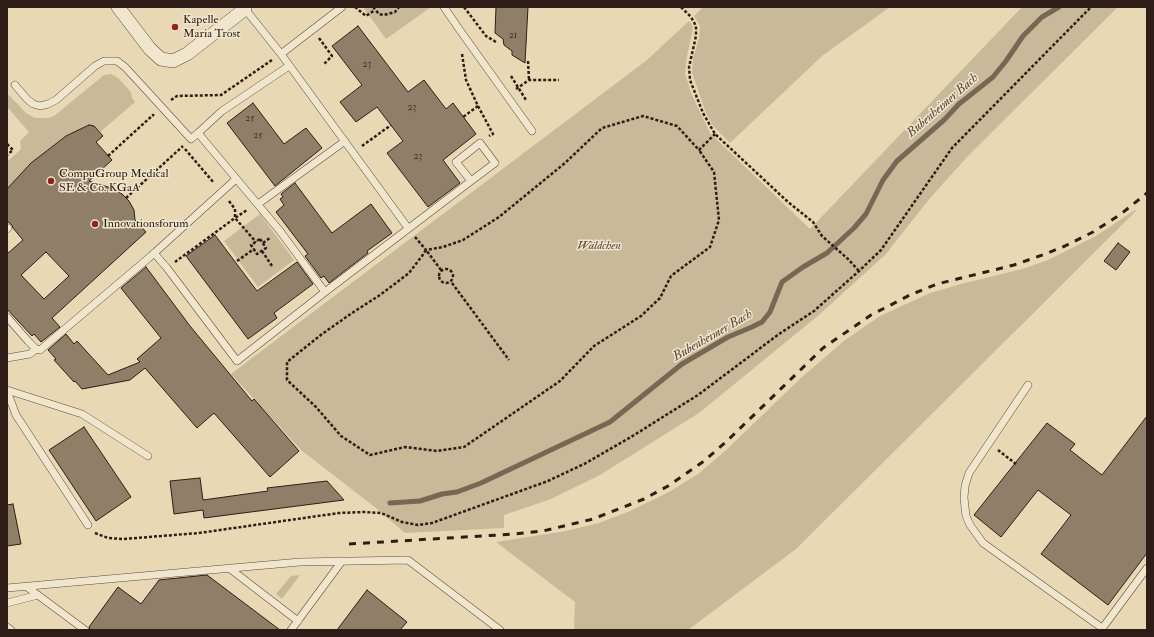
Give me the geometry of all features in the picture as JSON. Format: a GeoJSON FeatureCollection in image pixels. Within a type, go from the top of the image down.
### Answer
{"type":"FeatureCollection","features":[{"type":"Feature","properties":{"kind":"street"},"geometry":{"type":"LineString","coordinates":[[118,7],[150,49],[161,59],[173,61],[187,54],[246,8]]}},
{"type":"Feature","properties":{"kind":"lane"},"geometry":{"type":"LineString","coordinates":[[281,54],[342,7]]}},
{"type":"Feature","properties":{"kind":"lane"},"geometry":{"type":"LineString","coordinates":[[444,7],[532,131]]}},
{"type":"Feature","properties":{"kind":"lane"},"geometry":{"type":"LineString","coordinates":[[246,8],[408,228]]}},
{"type":"Feature","properties":{"kind":"lane"},"geometry":{"type":"LineString","coordinates":[[15,85],[27,99],[33,104],[40,106],[56,100],[95,66],[104,61],[117,61],[125,67],[191,139],[222,111],[289,66]]}},
{"type":"Feature","properties":{"kind":"lane"},"geometry":{"type":"LineString","coordinates":[[198,133],[258,204],[325,292]]}},
{"type":"Feature","properties":{"kind":"lane"},"geometry":{"type":"LineString","coordinates":[[258,204],[345,141]]}},
{"type":"Feature","properties":{"kind":"lane"},"geometry":{"type":"LineString","coordinates":[[154,253],[237,361],[408,228],[471,181],[495,163],[480,143],[456,162],[471,181]]}},
{"type":"Feature","properties":{"kind":"lane"},"geometry":{"type":"LineString","coordinates":[[7,358],[30,354],[36,349],[40,350],[154,253],[236,179]]}},
{"type":"Feature","properties":{"kind":"lane"},"geometry":{"type":"LineString","coordinates":[[7,318],[36,349]]}},
{"type":"Feature","properties":{"kind":"lane"},"geometry":{"type":"LineString","coordinates":[[1028,385],[969,473],[965,486],[964,498],[966,516],[970,525],[983,543],[1102,629],[1147,568]]}},
{"type":"Feature","properties":{"kind":"lane"},"geometry":{"type":"LineString","coordinates":[[7,390],[16,415],[88,525]]}},
{"type":"Feature","properties":{"kind":"lane"},"geometry":{"type":"LineString","coordinates":[[7,390],[82,414],[148,456]]}},
{"type":"Feature","properties":{"kind":"lane"},"geometry":{"type":"LineString","coordinates":[[7,588],[300,562],[408,560],[500,630]]}},
{"type":"Feature","properties":{"kind":"lane"},"geometry":{"type":"LineString","coordinates":[[291,630],[342,561]]}},
{"type":"Feature","properties":{"kind":"lane"},"geometry":{"type":"LineString","coordinates":[[229,568],[298,621]]}},
{"type":"Feature","properties":{"kind":"lane"},"geometry":{"type":"LineString","coordinates":[[27,586],[85,630]]}},
{"type":"Feature","properties":{"kind":"lane"},"geometry":{"type":"LineString","coordinates":[[7,604],[38,595]]}},
{"type":"Feature","properties":{"kind":"lane"},"geometry":{"type":"LineString","coordinates":[[7,627],[11,630]]}},
{"type":"Feature","properties":{"kind":"path"},"geometry":{"type":"LineString","coordinates":[[355,7],[366,16],[374,9],[379,14],[390,15],[395,12],[398,7]]}},
{"type":"Feature","properties":{"kind":"path"},"geometry":{"type":"LineString","coordinates":[[464,7],[486,36],[496,42]]}},
{"type":"Feature","properties":{"kind":"path"},"geometry":{"type":"LineString","coordinates":[[681,7],[691,17],[696,26],[696,36],[689,67],[690,80],[703,113],[715,134],[788,202],[813,222],[822,236],[859,271]]}},
{"type":"Feature","properties":{"kind":"path"},"geometry":{"type":"LineString","coordinates":[[88,525],[97,534],[108,538],[124,539],[199,533],[339,513],[381,513],[402,522],[418,525],[432,523],[548,481],[586,463],[698,395],[779,334],[814,311],[859,271],[881,250],[952,148],[1091,7]]}},
{"type":"Feature","properties":{"kind":"path"},"geometry":{"type":"LineString","coordinates":[[459,29],[466,80],[492,134]]}},
{"type":"Feature","properties":{"kind":"path"},"geometry":{"type":"LineString","coordinates":[[313,30],[332,56],[324,64]]}},
{"type":"Feature","properties":{"kind":"path"},"geometry":{"type":"LineString","coordinates":[[161,107],[177,96],[221,95],[281,54]]}},
{"type":"Feature","properties":{"kind":"path"},"geometry":{"type":"LineString","coordinates":[[528,61],[528,80]]}},
{"type":"Feature","properties":{"kind":"path"},"geometry":{"type":"LineString","coordinates":[[507,96],[528,80],[559,80]]}},
{"type":"Feature","properties":{"kind":"path"},"geometry":{"type":"LineString","coordinates":[[463,117],[478,106]]}},
{"type":"Feature","properties":{"kind":"path"},"geometry":{"type":"LineString","coordinates":[[149,111],[158,120]]}},
{"type":"Feature","properties":{"kind":"path"},"geometry":{"type":"LineString","coordinates":[[108,156],[153,115]]}},
{"type":"Feature","properties":{"kind":"path"},"geometry":{"type":"LineString","coordinates":[[643,116],[676,126],[700,150],[714,172],[719,220],[710,247],[671,276],[660,298],[641,316],[594,346],[560,381],[464,447],[437,451],[405,447],[370,455],[341,436],[316,407],[287,380],[287,362],[322,334],[380,295],[409,272],[426,250],[443,247],[463,240],[499,217],[565,163],[602,128],[643,116]]}},
{"type":"Feature","properties":{"kind":"path"},"geometry":{"type":"LineString","coordinates":[[354,153],[391,125]]}},
{"type":"Feature","properties":{"kind":"path"},"geometry":{"type":"LineString","coordinates":[[700,150],[715,134]]}},
{"type":"Feature","properties":{"kind":"path"},"geometry":{"type":"LineString","coordinates":[[126,198],[191,139]]}},
{"type":"Feature","properties":{"kind":"path"},"geometry":{"type":"LineString","coordinates":[[178,142],[235,209],[235,218],[256,242]]}},
{"type":"Feature","properties":{"kind":"path"},"geometry":{"type":"LineString","coordinates":[[7,144],[13,150],[7,155]]}},
{"type":"Feature","properties":{"kind":"path"},"geometry":{"type":"LineString","coordinates":[[167,268],[235,218],[258,204]]}},
{"type":"Feature","properties":{"kind":"path"},"geometry":{"type":"LineString","coordinates":[[408,228],[441,270]]}},
{"type":"Feature","properties":{"kind":"path"},"geometry":{"type":"LineString","coordinates":[[260,239],[266,248],[258,254],[251,245],[256,242],[260,239]]}},
{"type":"Feature","properties":{"kind":"path"},"geometry":{"type":"LineString","coordinates":[[237,261],[254,250]]}},
{"type":"Feature","properties":{"kind":"path"},"geometry":{"type":"LineString","coordinates":[[262,251],[272,266]]}},
{"type":"Feature","properties":{"kind":"path"},"geometry":{"type":"LineString","coordinates":[[452,283],[446,284],[440,281],[438,276],[441,270],[446,268],[452,271],[452,283],[509,360]]}},
{"type":"Feature","properties":{"kind":"path"},"geometry":{"type":"LineString","coordinates":[[989,443],[1016,464]]}},
{"type":"Feature","properties":{"kind":"green space"},"geometry":{"type":"Polygon","coordinates":[[[363,7],[431,7],[386,39],[363,7]]]}},
{"type":"Feature","properties":{"kind":"green space"},"geometry":{"type":"Polygon","coordinates":[[[703,7],[890,7],[822,56],[730,143],[713,126],[706,113],[692,73],[693,58],[699,38],[700,26],[694,16],[703,7]]]}},
{"type":"Feature","properties":{"kind":"green space","name":"Wäldchen"},"geometry":{"type":"Polygon","coordinates":[[[1022,7],[1118,7],[970,154],[930,198],[886,254],[819,315],[699,413],[600,475],[551,499],[504,515],[504,528],[405,533],[376,508],[301,450],[231,374],[647,60],[689,21],[693,26],[685,73],[691,93],[710,133],[810,229],[1022,7]]]}},
{"type":"Feature","properties":{"kind":"green space"},"geometry":{"type":"Polygon","coordinates":[[[111,74],[118,78],[131,92],[132,98],[135,102],[100,132],[94,126],[89,125],[66,136],[31,163],[7,189],[7,162],[21,149],[20,141],[29,132],[7,107],[7,96],[9,95],[26,113],[35,118],[48,118],[54,116],[104,75],[111,74]]]}},
{"type":"Feature","properties":{"kind":"green space"},"geometry":{"type":"Polygon","coordinates":[[[1135,210],[1136,211],[796,549],[688,630],[574,630],[575,602],[496,542],[566,531],[599,523],[630,511],[669,492],[698,474],[725,451],[802,377],[845,340],[880,316],[930,293],[1022,269],[1048,260],[1096,236],[1135,210]]]}},
{"type":"Feature","properties":{"kind":"green space"},"geometry":{"type":"Polygon","coordinates":[[[260,214],[294,260],[258,287],[224,241],[260,214]]]}},
{"type":"Feature","properties":{"kind":"green space"},"geometry":{"type":"Polygon","coordinates":[[[300,575],[282,599],[276,594],[291,576],[300,575]]]}},
{"type":"Feature","properties":{"kind":"building"},"geometry":{"type":"Polygon","coordinates":[[[496,7],[528,7],[525,63],[512,55],[512,51],[504,45],[503,39],[495,33],[496,7]]]}},
{"type":"Feature","properties":{"kind":"building"},"geometry":{"type":"Polygon","coordinates":[[[358,26],[408,92],[424,80],[446,109],[453,103],[476,134],[443,160],[460,183],[428,207],[387,153],[403,141],[377,107],[356,122],[340,102],[362,85],[332,46],[358,26]]]}},
{"type":"Feature","properties":{"kind":"building"},"geometry":{"type":"Polygon","coordinates":[[[253,103],[284,144],[306,128],[322,148],[275,186],[227,123],[253,103]]]}},
{"type":"Feature","properties":{"kind":"building"},"geometry":{"type":"Polygon","coordinates":[[[89,125],[94,126],[103,136],[96,142],[112,160],[89,181],[114,189],[122,194],[129,201],[134,210],[135,220],[146,232],[52,318],[60,327],[41,342],[34,334],[32,336],[7,309],[7,254],[23,240],[12,225],[7,221],[7,189],[31,163],[66,136],[89,125]],[[46,252],[21,275],[44,299],[69,276],[46,252]]]}},
{"type":"Feature","properties":{"kind":"building"},"geometry":{"type":"Polygon","coordinates":[[[295,183],[332,233],[371,204],[392,233],[367,251],[368,253],[329,283],[324,276],[321,278],[305,256],[308,254],[276,212],[284,205],[280,199],[283,197],[281,194],[295,183]]]}},
{"type":"Feature","properties":{"kind":"building"},"geometry":{"type":"Polygon","coordinates":[[[215,235],[257,291],[297,262],[313,284],[274,313],[277,318],[248,339],[186,256],[215,235]]]}},
{"type":"Feature","properties":{"kind":"building"},"geometry":{"type":"Polygon","coordinates":[[[1118,243],[1130,252],[1116,270],[1104,261],[1118,243]]]}},
{"type":"Feature","properties":{"kind":"building"},"geometry":{"type":"Polygon","coordinates":[[[146,267],[190,326],[252,401],[254,399],[299,451],[270,477],[214,413],[197,428],[145,368],[130,380],[82,389],[54,360],[56,359],[48,350],[66,334],[74,344],[77,341],[108,375],[140,362],[137,359],[161,338],[121,288],[146,267]]]}},
{"type":"Feature","properties":{"kind":"building"},"geometry":{"type":"Polygon","coordinates":[[[1147,416],[1147,553],[1108,605],[1041,554],[1071,515],[1038,490],[1001,537],[974,515],[1047,423],[1075,444],[1070,450],[1102,475],[1147,416]]]}},
{"type":"Feature","properties":{"kind":"building"},"geometry":{"type":"Polygon","coordinates":[[[84,427],[131,497],[96,521],[49,450],[84,427]]]}},
{"type":"Feature","properties":{"kind":"building"},"geometry":{"type":"Polygon","coordinates":[[[200,478],[203,500],[268,491],[267,488],[327,481],[344,500],[204,518],[203,510],[174,514],[170,481],[200,478]]]}},
{"type":"Feature","properties":{"kind":"building"},"geometry":{"type":"Polygon","coordinates":[[[13,504],[21,544],[7,546],[7,505],[13,504]]]}},
{"type":"Feature","properties":{"kind":"building"},"geometry":{"type":"Polygon","coordinates":[[[207,575],[280,630],[90,630],[89,627],[118,587],[141,604],[159,580],[207,575]]]}},
{"type":"Feature","properties":{"kind":"building"},"geometry":{"type":"Polygon","coordinates":[[[367,590],[407,622],[400,630],[337,630],[367,590]]]}},
{"type":"Feature","properties":{"kind":"waterway","name":"Bubenheimer Bach"},"geometry":{"type":"LineString","coordinates":[[390,503],[420,501],[442,494],[457,492],[481,483],[610,422],[682,364],[728,337],[762,322],[770,312],[782,282],[803,267],[827,253],[854,228],[866,214],[883,180],[897,161],[944,120],[959,104],[993,77],[1023,36],[1042,17],[1059,7]]}},
{"type":"Feature","properties":{"kind":"railway"},"geometry":{"type":"LineString","coordinates":[[349,544],[543,531],[593,519],[644,499],[668,486],[704,461],[727,441],[823,348],[871,315],[910,295],[937,284],[1014,265],[1065,246],[1093,232],[1121,214],[1147,193]]}},
{"type":"Feature","properties":{"kind":"place","name":"Kapelle Maria Trost"},"geometry":{"type":"Point","coordinates":[175,27]}},
{"type":"Feature","properties":{"kind":"place","name":"CompuGroup Medical SE & Co. KGaA"},"geometry":{"type":"Point","coordinates":[51,181]}},
{"type":"Feature","properties":{"kind":"place","name":"Innovationsforum"},"geometry":{"type":"Point","coordinates":[95,224]}}]}
